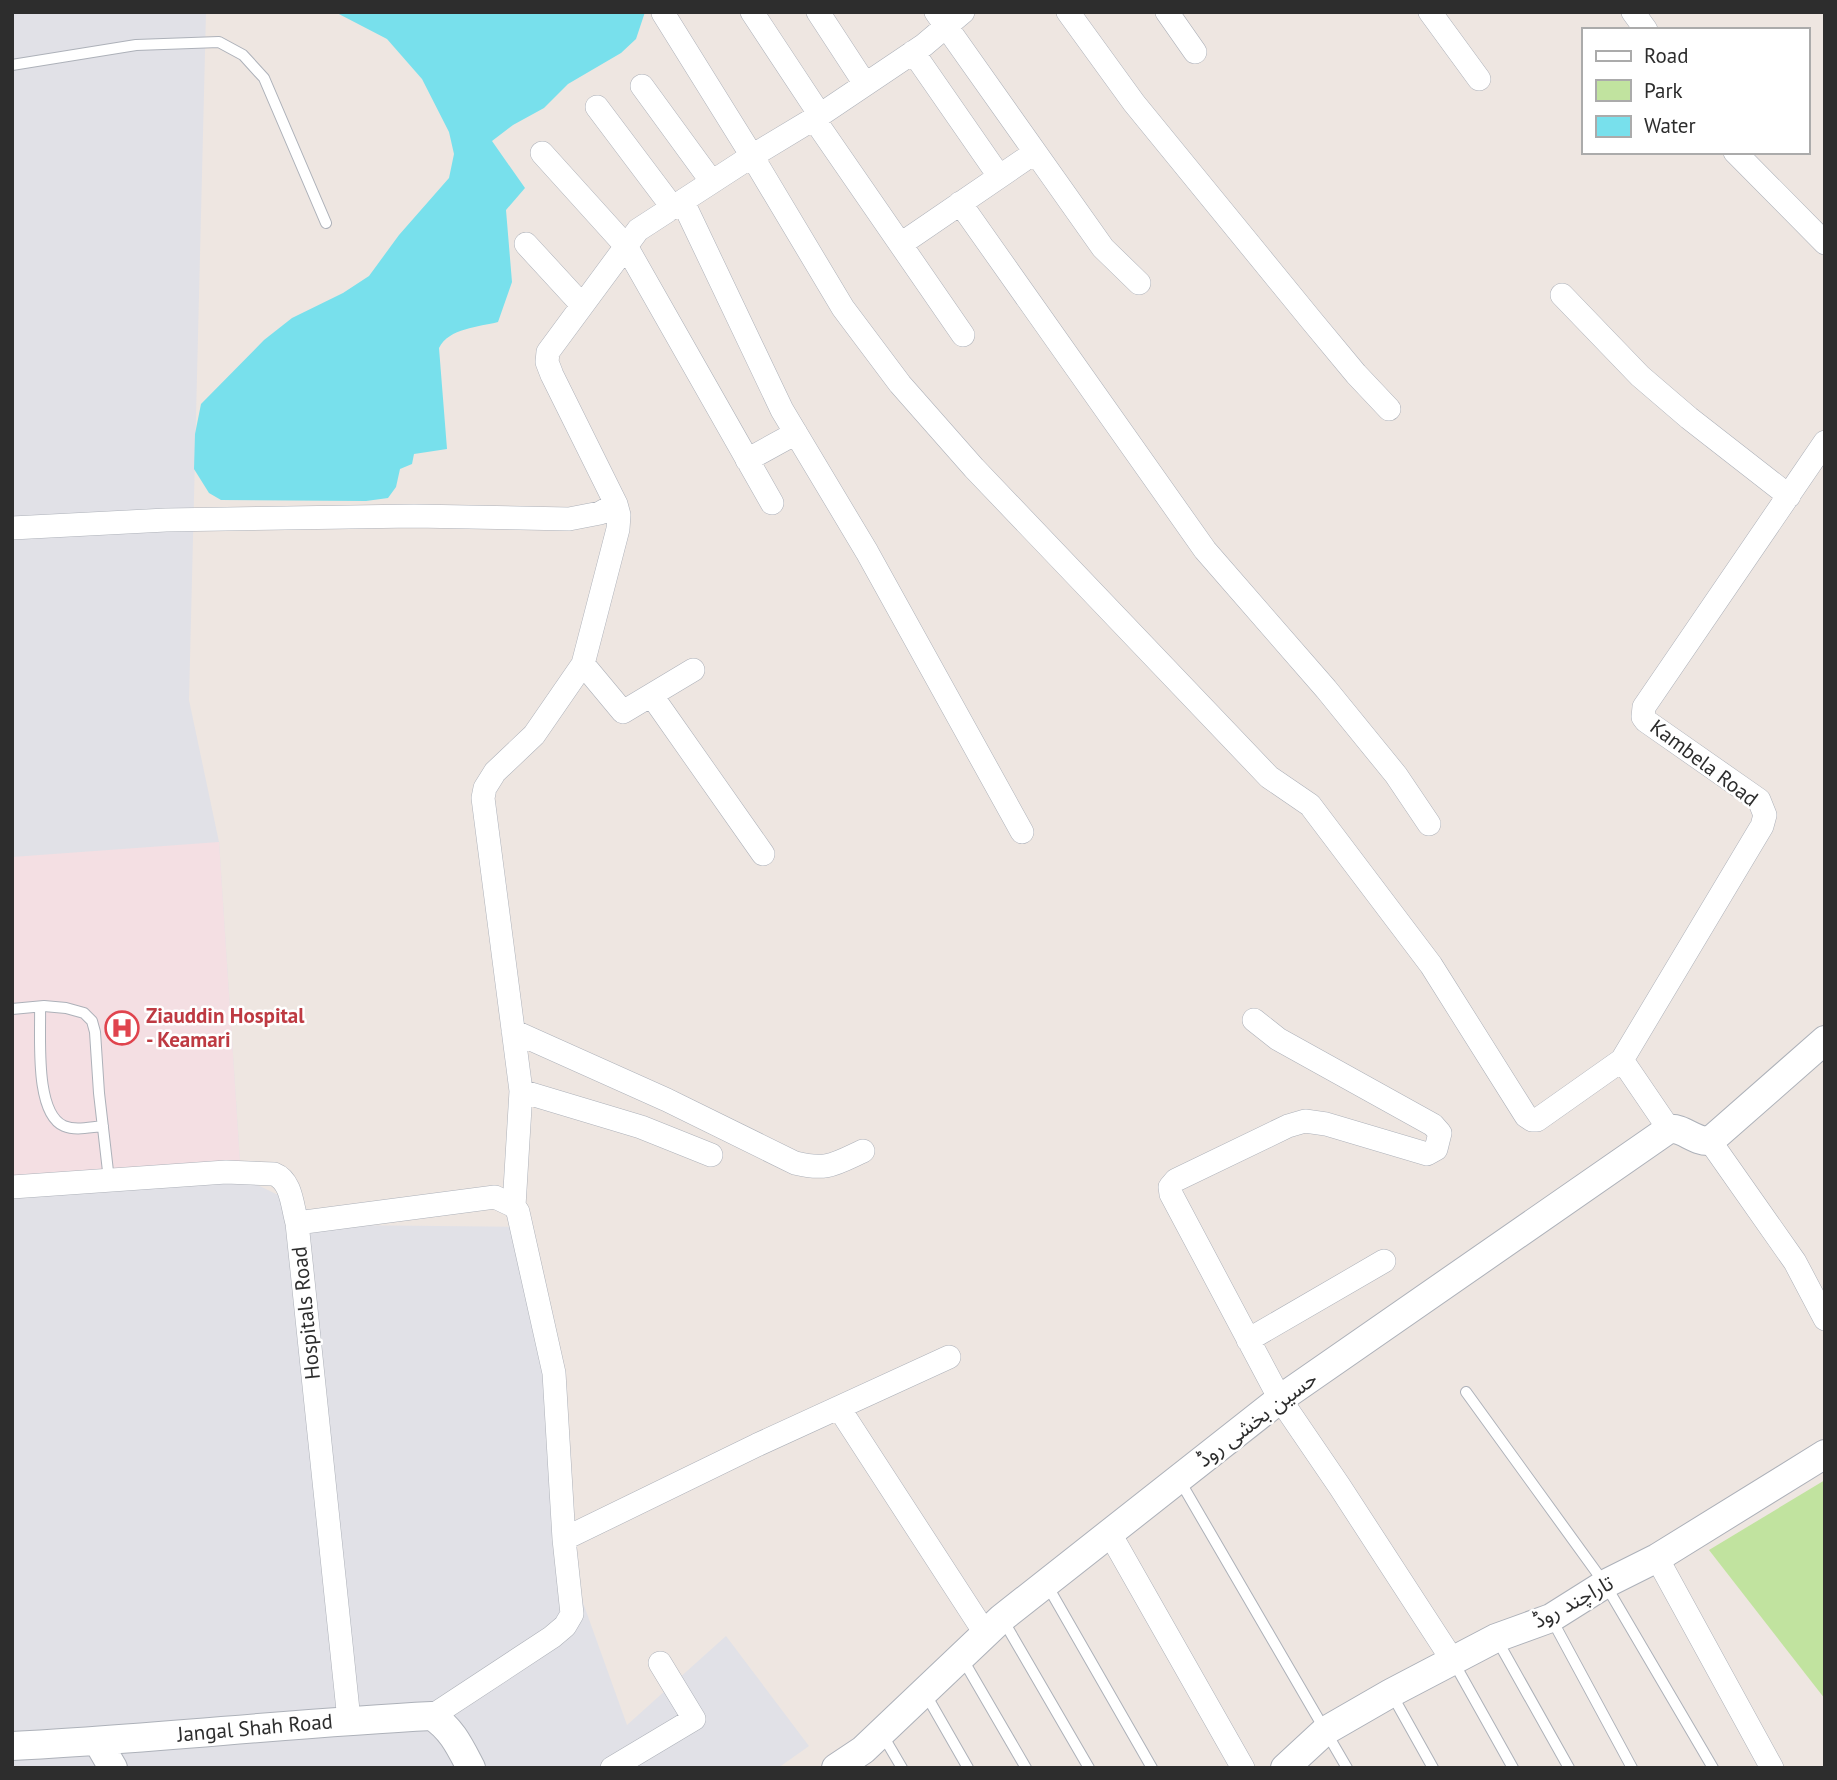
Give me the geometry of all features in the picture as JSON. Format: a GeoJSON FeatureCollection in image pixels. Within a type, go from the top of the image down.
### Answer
{"type":"FeatureCollection","features":[{"type":"Feature","properties":{"kind":"street"},"geometry":{"type":"LineString","coordinates":[[752,12],[817,117],[963,335]]}},
{"type":"Feature","properties":{"kind":"street"},"geometry":{"type":"LineString","coordinates":[[818,12],[865,84]]}},
{"type":"Feature","properties":{"kind":"street"},"geometry":{"type":"LineString","coordinates":[[1068,12],[1134,103],[1321,332],[1389,409]]}},
{"type":"Feature","properties":{"kind":"street"},"geometry":{"type":"LineString","coordinates":[[1167,12],[1195,52]]}},
{"type":"Feature","properties":{"kind":"street"},"geometry":{"type":"LineString","coordinates":[[1430,12],[1479,79]]}},
{"type":"Feature","properties":{"kind":"street"},"geometry":{"type":"LineString","coordinates":[[1633,12],[1645,28]]}},
{"type":"Feature","properties":{"kind":"street"},"geometry":{"type":"LineString","coordinates":[[663,13],[843,308],[900,384],[983,478],[1269,777],[1310,805],[1431,965],[1526,1116],[1537,1120],[1622,1060],[1669,1129],[1674,1128],[1701,1141],[1710,1141],[1825,1040]]}},
{"type":"Feature","properties":{"kind":"street"},"geometry":{"type":"LineString","coordinates":[[514,1206],[521,1091],[483,798],[485,788],[495,772],[534,735],[583,664],[618,530],[619,515],[547,362],[548,352],[638,230],[817,117],[913,52],[949,17],[1034,153],[1103,248],[1139,283]]}},
{"type":"Feature","properties":{"kind":"street"},"geometry":{"type":"LineString","coordinates":[[913,52],[999,176]]}},
{"type":"Feature","properties":{"kind":"street"},"geometry":{"type":"LineString","coordinates":[[642,86],[712,183]]}},
{"type":"Feature","properties":{"kind":"street"},"geometry":{"type":"LineString","coordinates":[[597,107],[678,205],[782,410],[867,552],[1022,832]]}},
{"type":"Feature","properties":{"kind":"street"},"geometry":{"type":"LineString","coordinates":[[542,153],[626,246],[772,503]]}},
{"type":"Feature","properties":{"kind":"street"},"geometry":{"type":"LineString","coordinates":[[901,244],[1034,153]]}},
{"type":"Feature","properties":{"kind":"street"},"geometry":{"type":"LineString","coordinates":[[1737,154],[1825,243]]}},
{"type":"Feature","properties":{"kind":"street"},"geometry":{"type":"LineString","coordinates":[[960,203],[1205,550],[1335,699],[1396,775],[1429,824]]}},
{"type":"Feature","properties":{"kind":"street"},"geometry":{"type":"LineString","coordinates":[[526,244],[582,305]]}},
{"type":"Feature","properties":{"kind":"street"},"geometry":{"type":"LineString","coordinates":[[1562,295],[1640,376],[1789,496]]}},
{"type":"Feature","properties":{"kind":"street"},"geometry":{"type":"LineString","coordinates":[[747,460],[796,433]]}},
{"type":"Feature","properties":{"kind":"street","name":"Kambela Road"},"geometry":{"type":"LineString","coordinates":[[1622,1060],[1762,826],[1765,815],[1759,800],[1646,721],[1643,717],[1644,707],[1825,442]]}},
{"type":"Feature","properties":{"kind":"street"},"geometry":{"type":"LineString","coordinates":[[12,528],[166,520],[414,516],[569,519],[600,513],[616,504]]}},
{"type":"Feature","properties":{"kind":"street"},"geometry":{"type":"LineString","coordinates":[[583,664],[623,712],[693,670]]}},
{"type":"Feature","properties":{"kind":"street"},"geometry":{"type":"LineString","coordinates":[[652,696],[763,854]]}},
{"type":"Feature","properties":{"kind":"street"},"geometry":{"type":"LineString","coordinates":[[1254,1020],[1278,1039],[1433,1125],[1440,1133],[1436,1149],[1427,1153],[1326,1124],[1305,1121],[1288,1126],[1176,1180],[1170,1187],[1171,1194],[1280,1399],[1452,1661]]}},
{"type":"Feature","properties":{"kind":"street"},"geometry":{"type":"LineString","coordinates":[[513,1031],[667,1100],[795,1163],[826,1168],[863,1151]]}},
{"type":"Feature","properties":{"kind":"street"},"geometry":{"type":"LineString","coordinates":[[521,1091],[641,1127],[711,1155]]}},
{"type":"Feature","properties":{"kind":"street","name":"حسین بخشی روڈ"},"geometry":{"type":"LineString","coordinates":[[836,1768],[863,1750],[994,1625],[1045,1582],[1280,1399],[1669,1129]]}},
{"type":"Feature","properties":{"kind":"street"},"geometry":{"type":"LineString","coordinates":[[1710,1141],[1795,1262],[1825,1319]]}},
{"type":"Feature","properties":{"kind":"street","name":"Hospitals Road"},"geometry":{"type":"LineString","coordinates":[[12,1187],[226,1172],[274,1174],[287,1183],[297,1223],[349,1720]]}},
{"type":"Feature","properties":{"kind":"street"},"geometry":{"type":"LineString","coordinates":[[297,1223],[495,1197],[514,1206],[518,1212],[555,1373],[564,1539],[572,1614],[565,1626],[432,1716],[454,1735],[471,1768]]}},
{"type":"Feature","properties":{"kind":"street"},"geometry":{"type":"LineString","coordinates":[[1248,1340],[1384,1261]]}},
{"type":"Feature","properties":{"kind":"street"},"geometry":{"type":"LineString","coordinates":[[564,1539],[757,1445],[949,1357]]}},
{"type":"Feature","properties":{"kind":"street"},"geometry":{"type":"LineString","coordinates":[[839,1408],[994,1625]]}},
{"type":"Feature","properties":{"kind":"street","name":"تاراچند روڈ"},"geometry":{"type":"LineString","coordinates":[[1285,1768],[1325,1731],[1496,1638],[1551,1618],[1605,1584],[1657,1558],[1825,1454]]}},
{"type":"Feature","properties":{"kind":"street"},"geometry":{"type":"LineString","coordinates":[[1109,1532],[1243,1768]]}},
{"type":"Feature","properties":{"kind":"street"},"geometry":{"type":"LineString","coordinates":[[1657,1558],[1772,1768]]}},
{"type":"Feature","properties":{"kind":"street"},"geometry":{"type":"LineString","coordinates":[[612,1768],[694,1718],[660,1664]]}},
{"type":"Feature","properties":{"kind":"street","name":"Jangal Shah Road"},"geometry":{"type":"LineString","coordinates":[[12,1746],[98,1742],[349,1720],[432,1716]]}},
{"type":"Feature","properties":{"kind":"street"},"geometry":{"type":"LineString","coordinates":[[98,1742],[113,1768]]}},
{"type":"Feature","properties":{"kind":"lane"},"geometry":{"type":"LineString","coordinates":[[12,65],[136,45],[219,42],[243,55],[264,78],[326,223]]}},
{"type":"Feature","properties":{"kind":"lane"},"geometry":{"type":"LineString","coordinates":[[40,1007],[43,1095],[50,1115],[62,1125],[75,1128],[103,1126]]}},
{"type":"Feature","properties":{"kind":"lane"},"geometry":{"type":"LineString","coordinates":[[12,1009],[66,1008],[84,1013],[92,1021],[109,1180]]}},
{"type":"Feature","properties":{"kind":"lane"},"geometry":{"type":"LineString","coordinates":[[1466,1392],[1605,1584],[1713,1768]]}},
{"type":"Feature","properties":{"kind":"lane"},"geometry":{"type":"LineString","coordinates":[[1179,1478],[1347,1768]]}},
{"type":"Feature","properties":{"kind":"lane"},"geometry":{"type":"LineString","coordinates":[[1045,1582],[1152,1768]]}},
{"type":"Feature","properties":{"kind":"lane"},"geometry":{"type":"LineString","coordinates":[[1551,1618],[1632,1768]]}},
{"type":"Feature","properties":{"kind":"lane"},"geometry":{"type":"LineString","coordinates":[[994,1625],[1089,1768]]}},
{"type":"Feature","properties":{"kind":"lane"},"geometry":{"type":"LineString","coordinates":[[1496,1638],[1569,1768]]}},
{"type":"Feature","properties":{"kind":"lane"},"geometry":{"type":"LineString","coordinates":[[961,1656],[1026,1768]]}},
{"type":"Feature","properties":{"kind":"lane"},"geometry":{"type":"LineString","coordinates":[[1452,1661],[1513,1768]]}},
{"type":"Feature","properties":{"kind":"lane"},"geometry":{"type":"LineString","coordinates":[[923,1691],[968,1768]]}},
{"type":"Feature","properties":{"kind":"lane"},"geometry":{"type":"LineString","coordinates":[[1391,1693],[1433,1768]]}},
{"type":"Feature","properties":{"kind":"lane"},"geometry":{"type":"LineString","coordinates":[[881,1731],[902,1768]]}},
{"type":"Feature","properties":{"kind":"shaded area"},"geometry":{"type":"Polygon","coordinates":[[[12,12],[206,12],[189,700],[219,842],[241,1177],[340,1225],[529,1227],[581,1597],[627,1725],[726,1636],[809,1746],[778,1768],[12,1768],[12,12]]]}},
{"type":"Feature","properties":{"kind":"shaded area","name":"Ziauddin Hospital - Keamari"},"geometry":{"type":"Polygon","coordinates":[[[219,842],[241,1177],[12,1187],[12,857],[219,842]]]}},
{"type":"Feature","properties":{"kind":"green space"},"geometry":{"type":"Polygon","coordinates":[[[1825,1480],[1825,1699],[1709,1550],[1825,1480]]]}},
{"type":"Feature","properties":{"kind":"water"},"geometry":{"type":"Polygon","coordinates":[[[335,12],[645,12],[636,39],[621,53],[568,84],[544,108],[513,125],[492,141],[525,188],[506,210],[512,282],[498,322],[457,332],[439,348],[447,449],[414,454],[412,464],[400,469],[396,487],[388,498],[366,501],[221,500],[209,493],[194,469],[195,434],[201,404],[264,340],[292,318],[343,293],[369,276],[399,235],[449,178],[454,154],[449,132],[422,79],[387,39],[335,12]]]}},
{"type":"Feature","properties":{"kind":"place","name":"Ziauddin Hospital - Keamari"},"geometry":{"type":"Point","coordinates":[122,1028]}}]}
